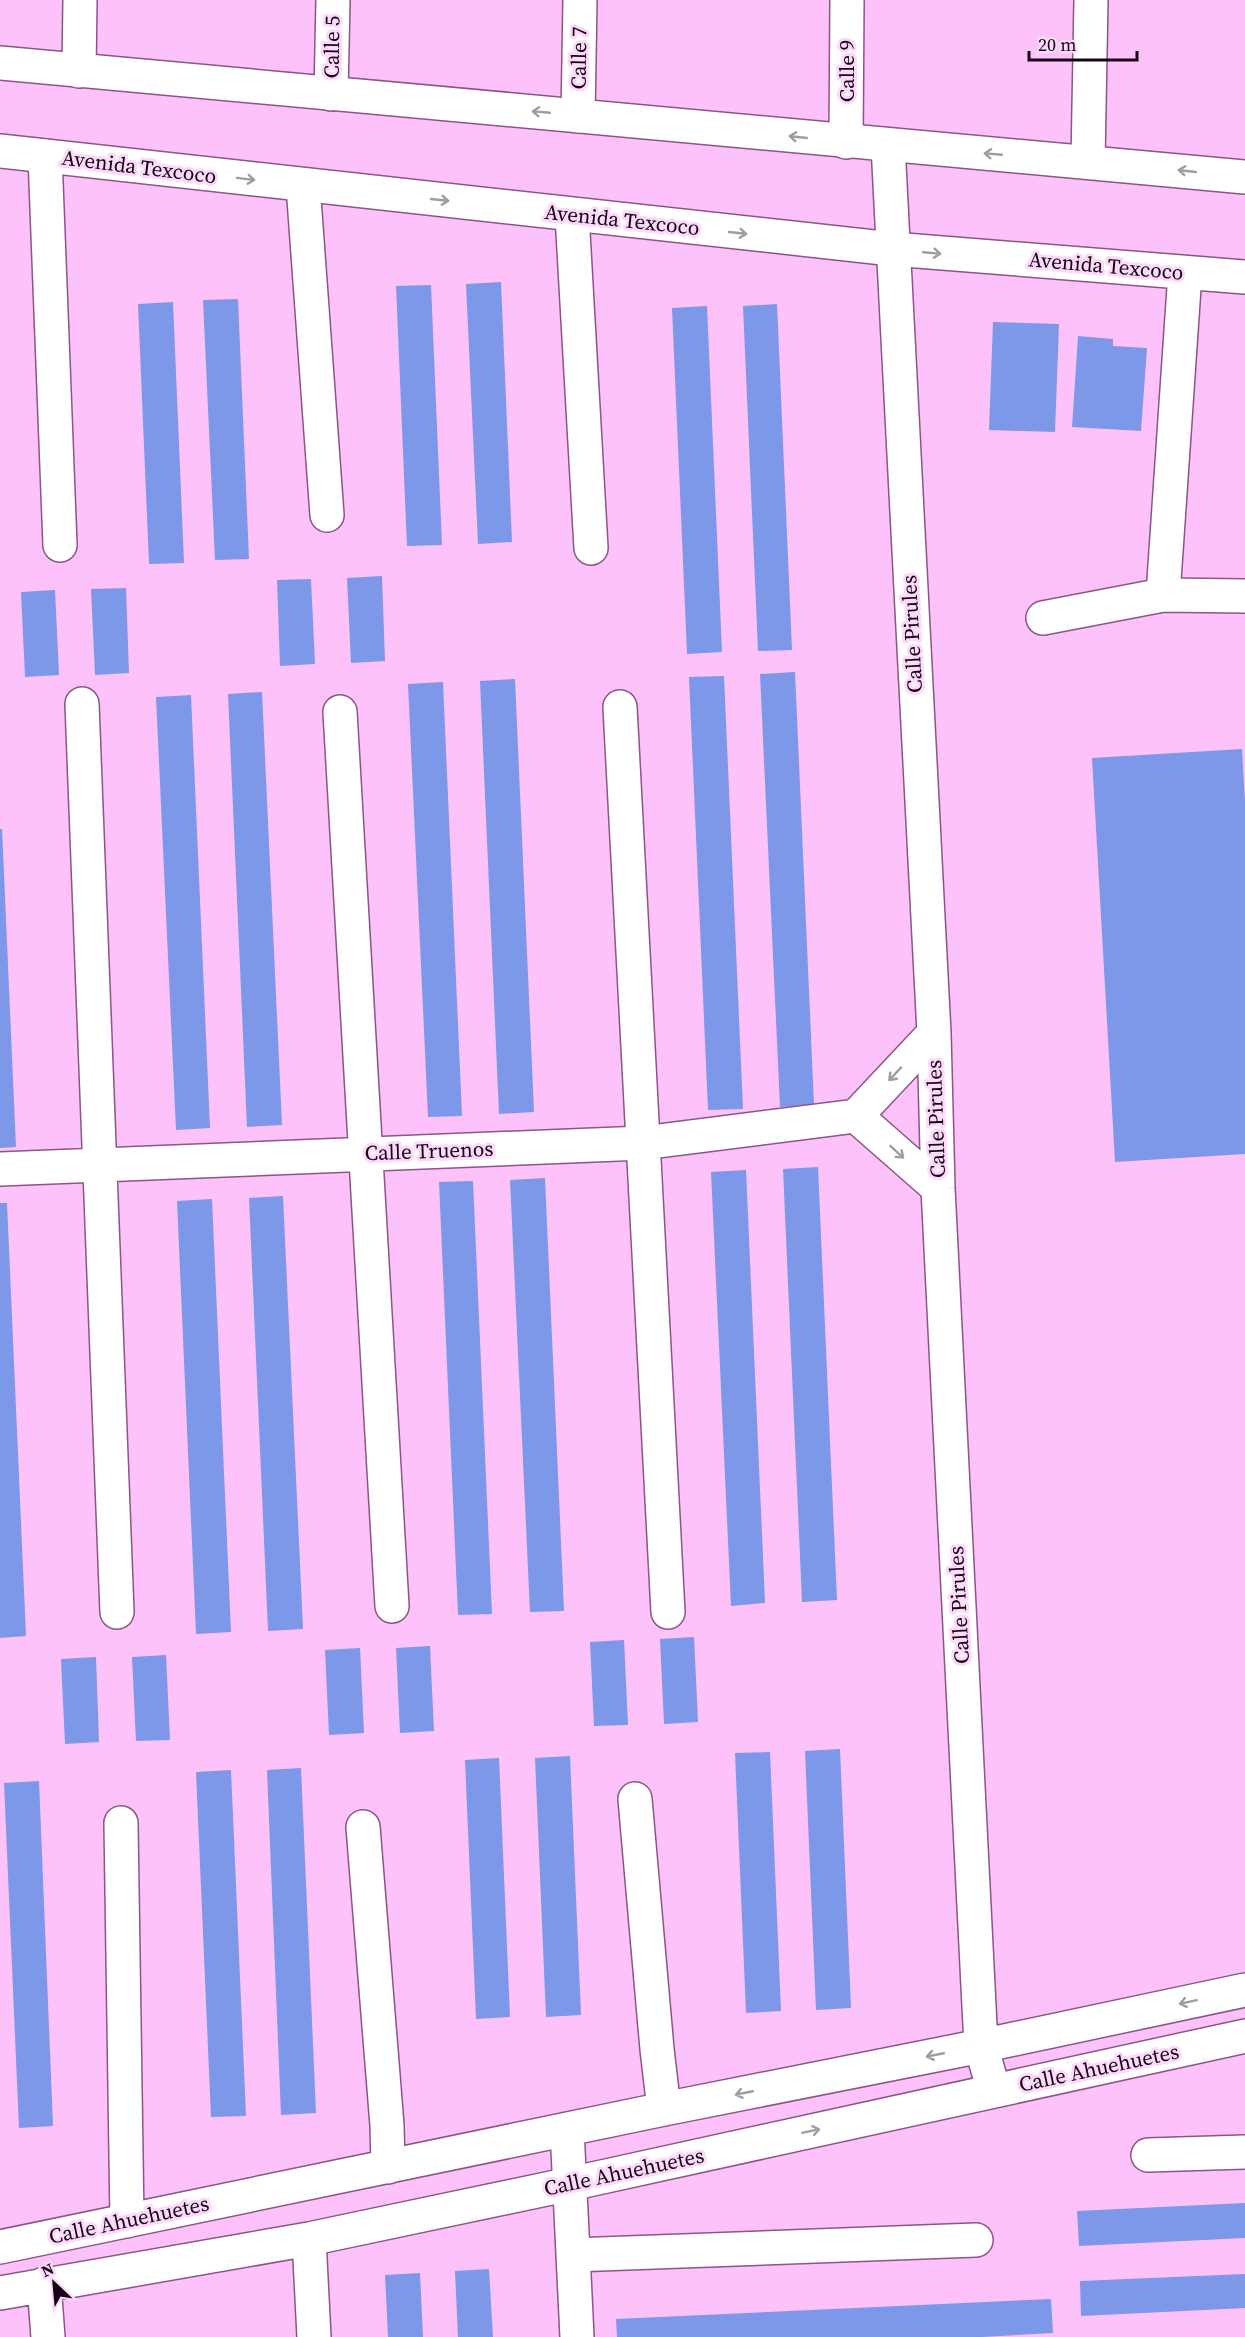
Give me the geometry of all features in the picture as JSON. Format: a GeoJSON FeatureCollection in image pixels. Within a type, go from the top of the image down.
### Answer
{"type":"FeatureCollection","features":[{"type":"Feature","properties":{"kind":"street"},"geometry":{"type":"LineString","coordinates":[[79,71],[80,0]]}},
{"type":"Feature","properties":{"kind":"street","name":"Calle 5"},"geometry":{"type":"LineString","coordinates":[[331,94],[333,0]]}},
{"type":"Feature","properties":{"kind":"street","name":"Calle 7"},"geometry":{"type":"LineString","coordinates":[[578,116],[580,0]]}},
{"type":"Feature","properties":{"kind":"street","name":"Calle 9"},"geometry":{"type":"LineString","coordinates":[[846,142],[848,0]]}},
{"type":"Feature","properties":{"kind":"street"},"geometry":{"type":"LineString","coordinates":[[1088,161],[1091,0]]}},
{"type":"Feature","properties":{"kind":"street"},"geometry":{"type":"LineString","coordinates":[[0,63],[1245,177]]}},
{"type":"Feature","properties":{"kind":"street","name":"Calle Pirules"},"geometry":{"type":"LineString","coordinates":[[888,145],[934,1033],[938,1188],[981,2046],[994,2091]]}},
{"type":"Feature","properties":{"kind":"street","name":"Avenida Texcoco"},"geometry":{"type":"LineString","coordinates":[[0,151],[892,249],[1245,277]]}},
{"type":"Feature","properties":{"kind":"street"},"geometry":{"type":"LineString","coordinates":[[45,156],[60,545]]}},
{"type":"Feature","properties":{"kind":"street"},"geometry":{"type":"LineString","coordinates":[[303,185],[327,515]]}},
{"type":"Feature","properties":{"kind":"street"},"geometry":{"type":"LineString","coordinates":[[572,215],[591,548]]}},
{"type":"Feature","properties":{"kind":"street"},"geometry":{"type":"LineString","coordinates":[[1163,594],[1185,273]]}},
{"type":"Feature","properties":{"kind":"street"},"geometry":{"type":"LineString","coordinates":[[1042,618],[1163,594],[1245,596]]}},
{"type":"Feature","properties":{"kind":"street"},"geometry":{"type":"LineString","coordinates":[[82,704],[117,1612]]}},
{"type":"Feature","properties":{"kind":"street"},"geometry":{"type":"LineString","coordinates":[[620,707],[668,1611]]}},
{"type":"Feature","properties":{"kind":"street"},"geometry":{"type":"LineString","coordinates":[[340,712],[392,1606]]}},
{"type":"Feature","properties":{"kind":"street"},"geometry":{"type":"LineString","coordinates":[[934,1033],[856,1116],[938,1188]]}},
{"type":"Feature","properties":{"kind":"street","name":"Calle Truenos"},"geometry":{"type":"LineString","coordinates":[[0,1169],[643,1143],[856,1116]]}},
{"type":"Feature","properties":{"kind":"street"},"geometry":{"type":"LineString","coordinates":[[635,1799],[664,2109]]}},
{"type":"Feature","properties":{"kind":"street"},"geometry":{"type":"LineString","coordinates":[[121,1823],[127,2221]]}},
{"type":"Feature","properties":{"kind":"street"},"geometry":{"type":"LineString","coordinates":[[363,1827],[387,2126],[388,2167]]}},
{"type":"Feature","properties":{"kind":"street","name":"Calle Ahuehuetes"},"geometry":{"type":"LineString","coordinates":[[0,2247],[1245,1990]]}},
{"type":"Feature","properties":{"kind":"street","name":"Calle Ahuehuetes"},"geometry":{"type":"LineString","coordinates":[[0,2293],[309,2239],[1245,2036]]}},
{"type":"Feature","properties":{"kind":"street"},"geometry":{"type":"LineString","coordinates":[[567,2129],[577,2337]]}},
{"type":"Feature","properties":{"kind":"street"},"geometry":{"type":"LineString","coordinates":[[1148,2155],[1245,2152]]}},
{"type":"Feature","properties":{"kind":"street"},"geometry":{"type":"LineString","coordinates":[[309,2239],[314,2337]]}},
{"type":"Feature","properties":{"kind":"street"},"geometry":{"type":"LineString","coordinates":[[573,2255],[976,2241]]}},
{"type":"Feature","properties":{"kind":"street"},"geometry":{"type":"LineString","coordinates":[[44,2284],[48,2337]]}},
{"type":"Feature","properties":{"kind":"building"},"geometry":{"type":"Polygon","coordinates":[[[501,282],[512,542],[478,544],[466,284],[501,282]]]}},
{"type":"Feature","properties":{"kind":"building"},"geometry":{"type":"Polygon","coordinates":[[[431,285],[442,545],[407,546],[396,286],[431,285]]]}},
{"type":"Feature","properties":{"kind":"building"},"geometry":{"type":"Polygon","coordinates":[[[238,299],[249,559],[215,560],[203,300],[238,299]]]}},
{"type":"Feature","properties":{"kind":"building"},"geometry":{"type":"Polygon","coordinates":[[[173,302],[184,563],[149,564],[138,304],[173,302]]]}},
{"type":"Feature","properties":{"kind":"building"},"geometry":{"type":"Polygon","coordinates":[[[777,304],[792,650],[758,651],[743,306],[777,304]]]}},
{"type":"Feature","properties":{"kind":"building"},"geometry":{"type":"Polygon","coordinates":[[[707,306],[722,652],[687,654],[672,308],[707,306]]]}},
{"type":"Feature","properties":{"kind":"building"},"geometry":{"type":"Polygon","coordinates":[[[993,322],[1059,324],[1055,432],[989,430],[993,322]]]}},
{"type":"Feature","properties":{"kind":"building"},"geometry":{"type":"Polygon","coordinates":[[[1078,336],[1113,339],[1113,346],[1147,348],[1141,431],[1072,427],[1078,336]]]}},
{"type":"Feature","properties":{"kind":"building"},"geometry":{"type":"Polygon","coordinates":[[[382,576],[385,661],[351,663],[347,578],[382,576]]]}},
{"type":"Feature","properties":{"kind":"building"},"geometry":{"type":"Polygon","coordinates":[[[311,579],[315,664],[280,666],[277,580],[311,579]]]}},
{"type":"Feature","properties":{"kind":"building"},"geometry":{"type":"Polygon","coordinates":[[[126,588],[129,673],[95,675],[91,589],[126,588]]]}},
{"type":"Feature","properties":{"kind":"building"},"geometry":{"type":"Polygon","coordinates":[[[55,590],[59,675],[25,677],[21,592],[55,590]]]}},
{"type":"Feature","properties":{"kind":"building"},"geometry":{"type":"Polygon","coordinates":[[[795,672],[814,1105],[780,1107],[760,674],[795,672]]]}},
{"type":"Feature","properties":{"kind":"building"},"geometry":{"type":"Polygon","coordinates":[[[724,676],[743,1109],[708,1110],[689,677],[724,676]]]}},
{"type":"Feature","properties":{"kind":"building"},"geometry":{"type":"Polygon","coordinates":[[[515,679],[534,1112],[499,1114],[480,681],[515,679]]]}},
{"type":"Feature","properties":{"kind":"building"},"geometry":{"type":"Polygon","coordinates":[[[443,682],[462,1116],[428,1117],[408,684],[443,682]]]}},
{"type":"Feature","properties":{"kind":"building"},"geometry":{"type":"Polygon","coordinates":[[[262,692],[282,1125],[247,1127],[228,694],[262,692]]]}},
{"type":"Feature","properties":{"kind":"building"},"geometry":{"type":"Polygon","coordinates":[[[191,695],[210,1128],[176,1130],[156,697],[191,695]]]}},
{"type":"Feature","properties":{"kind":"building"},"geometry":{"type":"Polygon","coordinates":[[[1242,749],[1245,801],[1245,1154],[1115,1162],[1092,758],[1242,749]]]}},
{"type":"Feature","properties":{"kind":"building"},"geometry":{"type":"Polygon","coordinates":[[[0,829],[2,829],[16,1147],[0,1148],[0,829]]]}},
{"type":"Feature","properties":{"kind":"building"},"geometry":{"type":"Polygon","coordinates":[[[818,1167],[837,1600],[802,1602],[783,1169],[818,1167]]]}},
{"type":"Feature","properties":{"kind":"building"},"geometry":{"type":"Polygon","coordinates":[[[746,1170],[765,1603],[731,1606],[711,1172],[746,1170]]]}},
{"type":"Feature","properties":{"kind":"building"},"geometry":{"type":"Polygon","coordinates":[[[545,1178],[564,1611],[530,1612],[510,1180],[545,1178]]]}},
{"type":"Feature","properties":{"kind":"building"},"geometry":{"type":"Polygon","coordinates":[[[473,1181],[492,1614],[458,1615],[439,1182],[473,1181]]]}},
{"type":"Feature","properties":{"kind":"building"},"geometry":{"type":"Polygon","coordinates":[[[283,1196],[303,1629],[268,1631],[249,1198],[283,1196]]]}},
{"type":"Feature","properties":{"kind":"building"},"geometry":{"type":"Polygon","coordinates":[[[212,1199],[231,1632],[196,1634],[177,1201],[212,1199]]]}},
{"type":"Feature","properties":{"kind":"building"},"geometry":{"type":"Polygon","coordinates":[[[0,1203],[7,1203],[26,1636],[0,1638],[0,1203]]]}},
{"type":"Feature","properties":{"kind":"building"},"geometry":{"type":"Polygon","coordinates":[[[694,1637],[698,1722],[664,1724],[660,1639],[694,1637]]]}},
{"type":"Feature","properties":{"kind":"building"},"geometry":{"type":"Polygon","coordinates":[[[624,1640],[628,1725],[594,1726],[590,1642],[624,1640]]]}},
{"type":"Feature","properties":{"kind":"building"},"geometry":{"type":"Polygon","coordinates":[[[430,1646],[434,1731],[400,1733],[396,1648],[430,1646]]]}},
{"type":"Feature","properties":{"kind":"building"},"geometry":{"type":"Polygon","coordinates":[[[360,1648],[364,1733],[329,1735],[325,1650],[360,1648]]]}},
{"type":"Feature","properties":{"kind":"building"},"geometry":{"type":"Polygon","coordinates":[[[166,1655],[170,1740],[136,1741],[132,1657],[166,1655]]]}},
{"type":"Feature","properties":{"kind":"building"},"geometry":{"type":"Polygon","coordinates":[[[96,1657],[99,1742],[65,1744],[61,1659],[96,1657]]]}},
{"type":"Feature","properties":{"kind":"building"},"geometry":{"type":"Polygon","coordinates":[[[840,1749],[851,2008],[816,2010],[805,1751],[840,1749]]]}},
{"type":"Feature","properties":{"kind":"building"},"geometry":{"type":"Polygon","coordinates":[[[770,1752],[781,2011],[746,2013],[735,1753],[770,1752]]]}},
{"type":"Feature","properties":{"kind":"building"},"geometry":{"type":"Polygon","coordinates":[[[570,1756],[581,2015],[546,2017],[535,1758],[570,1756]]]}},
{"type":"Feature","properties":{"kind":"building"},"geometry":{"type":"Polygon","coordinates":[[[499,1758],[510,2017],[476,2019],[465,1760],[499,1758]]]}},
{"type":"Feature","properties":{"kind":"building"},"geometry":{"type":"Polygon","coordinates":[[[301,1768],[316,2113],[281,2115],[267,1770],[301,1768]]]}},
{"type":"Feature","properties":{"kind":"building"},"geometry":{"type":"Polygon","coordinates":[[[231,1770],[246,2116],[211,2117],[196,1772],[231,1770]]]}},
{"type":"Feature","properties":{"kind":"building"},"geometry":{"type":"Polygon","coordinates":[[[39,1781],[53,2126],[19,2128],[4,1783],[39,1781]]]}},
{"type":"Feature","properties":{"kind":"building"},"geometry":{"type":"Polygon","coordinates":[[[1245,2203],[1245,2238],[1079,2246],[1077,2211],[1245,2203]]]}},
{"type":"Feature","properties":{"kind":"building"},"geometry":{"type":"Polygon","coordinates":[[[489,2269],[493,2337],[458,2337],[455,2271],[489,2269]]]}},
{"type":"Feature","properties":{"kind":"building"},"geometry":{"type":"Polygon","coordinates":[[[420,2273],[423,2337],[388,2337],[385,2275],[420,2273]]]}},
{"type":"Feature","properties":{"kind":"building"},"geometry":{"type":"Polygon","coordinates":[[[1245,2274],[1245,2308],[1081,2316],[1080,2281],[1245,2274]]]}},
{"type":"Feature","properties":{"kind":"building"},"geometry":{"type":"Polygon","coordinates":[[[1051,2299],[1053,2333],[982,2337],[617,2337],[616,2319],[1051,2299]]]}}]}
